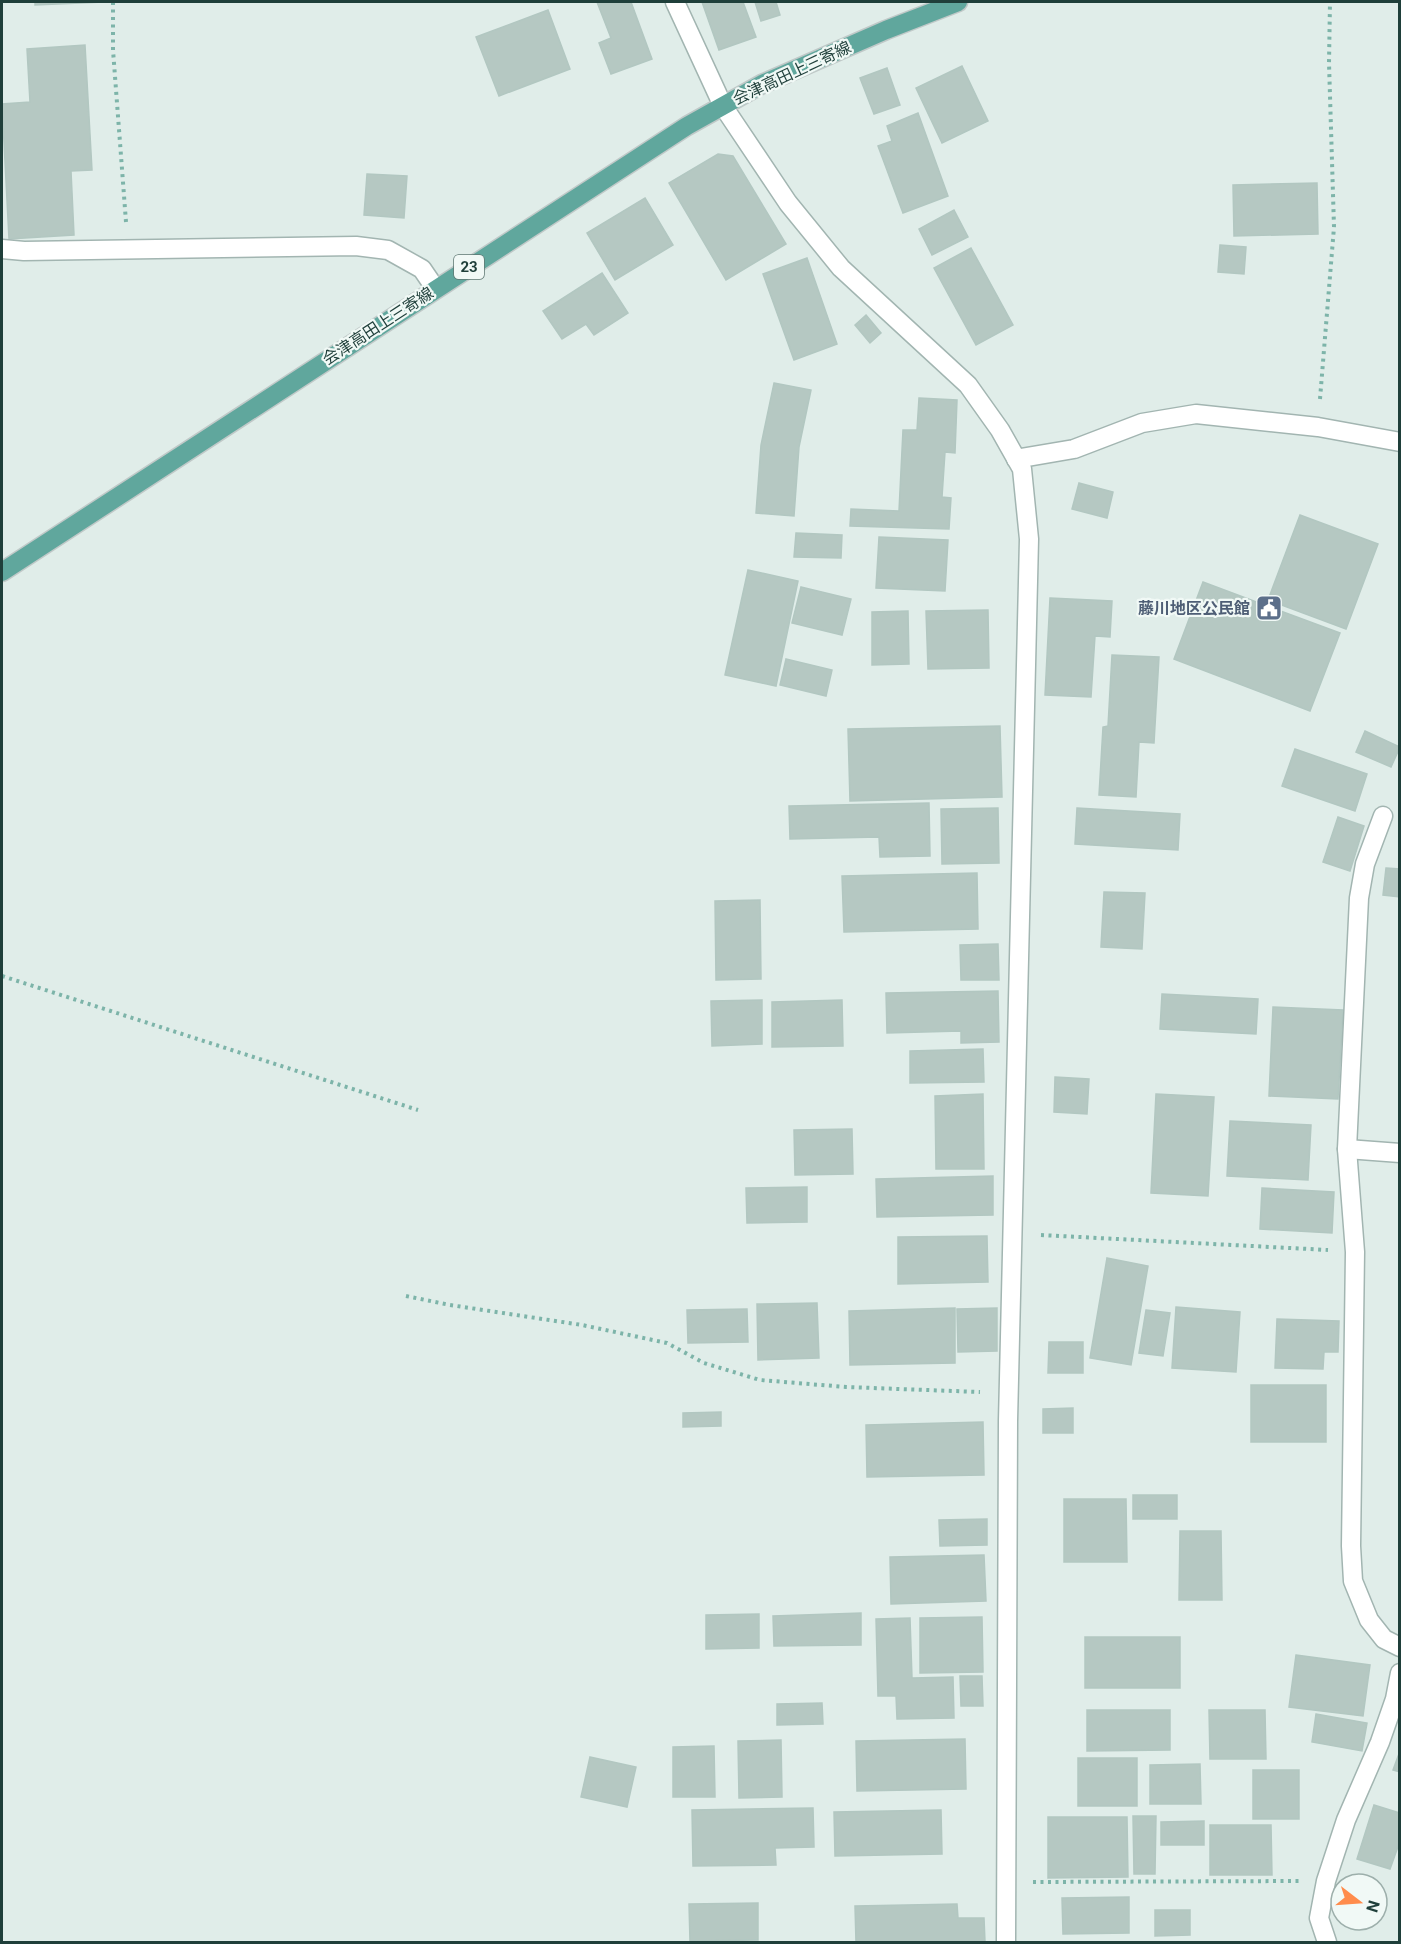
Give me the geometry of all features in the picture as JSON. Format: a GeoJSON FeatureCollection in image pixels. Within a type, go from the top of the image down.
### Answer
{"type":"FeatureCollection","features":[{"type":"Feature","properties":{"kind":"main road","name":"会津高田上三寄線"},"geometry":{"type":"LineString","coordinates":[[2,572],[687,126],[762,84],[886,30],[958,2]]}},
{"type":"Feature","properties":{"kind":"street"},"geometry":{"type":"LineString","coordinates":[[675,2],[723,106],[788,203],[841,268],[968,385],[1000,430],[1023,469],[1029,539],[1008,1394],[1006,1942]]}},
{"type":"Feature","properties":{"kind":"street"},"geometry":{"type":"LineString","coordinates":[[2,249],[24,251],[356,246],[388,250],[422,269],[435,288]]}},
{"type":"Feature","properties":{"kind":"street"},"geometry":{"type":"LineString","coordinates":[[1017,459],[1074,449],[1142,423],[1196,414],[1318,427],[1400,442]]}},
{"type":"Feature","properties":{"kind":"street"},"geometry":{"type":"LineString","coordinates":[[1383,816],[1365,864],[1359,898],[1347,1149],[1355,1252],[1351,1546],[1353,1581],[1369,1620],[1384,1639],[1400,1647]]}},
{"type":"Feature","properties":{"kind":"street"},"geometry":{"type":"LineString","coordinates":[[1347,1149],[1400,1153]]}},
{"type":"Feature","properties":{"kind":"street"},"geometry":{"type":"LineString","coordinates":[[1327,1942],[1319,1917],[1326,1881],[1346,1820],[1380,1742],[1395,1699],[1400,1673]]}},
{"type":"Feature","properties":{"kind":"path"},"geometry":{"type":"LineString","coordinates":[[113,2],[113,50],[128,249]]}},
{"type":"Feature","properties":{"kind":"path"},"geometry":{"type":"LineString","coordinates":[[1318,427],[1334,227],[1329,63],[1330,2]]}},
{"type":"Feature","properties":{"kind":"path"},"geometry":{"type":"LineString","coordinates":[[2,976],[418,1110]]}},
{"type":"Feature","properties":{"kind":"path"},"geometry":{"type":"LineString","coordinates":[[1012,1233],[1355,1252]]}},
{"type":"Feature","properties":{"kind":"path"},"geometry":{"type":"LineString","coordinates":[[406,1296],[450,1305],[582,1324],[667,1343],[704,1363],[760,1380],[846,1387],[1008,1394]]}},
{"type":"Feature","properties":{"kind":"path"},"geometry":{"type":"LineString","coordinates":[[1006,1882],[1326,1881]]}},
{"type":"Feature","properties":{"kind":"building"},"geometry":{"type":"Polygon","coordinates":[[[35,2],[104,2],[35,5],[35,2]]]}},
{"type":"Feature","properties":{"kind":"building"},"geometry":{"type":"Polygon","coordinates":[[[597,2],[631,2],[652,59],[611,74],[599,43],[611,38],[597,2]]]}},
{"type":"Feature","properties":{"kind":"building"},"geometry":{"type":"Polygon","coordinates":[[[702,2],[743,2],[756,37],[719,50],[702,2]]]}},
{"type":"Feature","properties":{"kind":"building"},"geometry":{"type":"Polygon","coordinates":[[[755,2],[776,2],[780,15],[761,21],[755,2]]]}},
{"type":"Feature","properties":{"kind":"building"},"geometry":{"type":"Polygon","coordinates":[[[548,10],[570,69],[499,96],[476,37],[548,10]]]}},
{"type":"Feature","properties":{"kind":"building"},"geometry":{"type":"Polygon","coordinates":[[[85,45],[92,170],[71,171],[74,235],[9,239],[2,104],[30,102],[27,49],[85,45]]]}},
{"type":"Feature","properties":{"kind":"building"},"geometry":{"type":"Polygon","coordinates":[[[962,66],[988,121],[942,143],[916,88],[962,66]]]}},
{"type":"Feature","properties":{"kind":"building"},"geometry":{"type":"Polygon","coordinates":[[[887,68],[900,105],[874,114],[860,78],[887,68]]]}},
{"type":"Feature","properties":{"kind":"building"},"geometry":{"type":"Polygon","coordinates":[[[918,113],[948,196],[903,213],[878,146],[892,141],[887,126],[918,113]]]}},
{"type":"Feature","properties":{"kind":"building"},"geometry":{"type":"Polygon","coordinates":[[[718,154],[733,156],[786,244],[726,280],[669,183],[718,154]]]}},
{"type":"Feature","properties":{"kind":"building"},"geometry":{"type":"Polygon","coordinates":[[[367,174],[407,176],[404,218],[364,215],[367,174]]]}},
{"type":"Feature","properties":{"kind":"building"},"geometry":{"type":"Polygon","coordinates":[[[1317,183],[1318,234],[1234,236],[1233,185],[1317,183]]]}},
{"type":"Feature","properties":{"kind":"building"},"geometry":{"type":"Polygon","coordinates":[[[645,198],[673,245],[615,280],[587,233],[645,198]]]}},
{"type":"Feature","properties":{"kind":"building"},"geometry":{"type":"Polygon","coordinates":[[[954,210],[968,237],[932,255],[919,229],[954,210]]]}},
{"type":"Feature","properties":{"kind":"building"},"geometry":{"type":"Polygon","coordinates":[[[1220,245],[1246,247],[1244,274],[1218,272],[1220,245]]]}},
{"type":"Feature","properties":{"kind":"building"},"geometry":{"type":"Polygon","coordinates":[[[971,248],[1013,325],[976,345],[934,268],[971,248]]]}},
{"type":"Feature","properties":{"kind":"building"},"geometry":{"type":"Polygon","coordinates":[[[807,258],[837,344],[794,360],[763,274],[807,258]]]}},
{"type":"Feature","properties":{"kind":"building"},"geometry":{"type":"Polygon","coordinates":[[[602,273],[628,313],[594,335],[586,324],[562,339],[543,311],[602,273]]]}},
{"type":"Feature","properties":{"kind":"building"},"geometry":{"type":"Polygon","coordinates":[[[866,315],[881,333],[870,343],[855,325],[866,315]]]}},
{"type":"Feature","properties":{"kind":"building"},"geometry":{"type":"Polygon","coordinates":[[[774,383],[811,390],[799,447],[794,516],[756,513],[761,445],[774,383]]]}},
{"type":"Feature","properties":{"kind":"building"},"geometry":{"type":"Polygon","coordinates":[[[919,398],[957,400],[955,453],[945,452],[942,497],[951,498],[949,529],[850,526],[851,509],[899,511],[903,430],[917,430],[919,398]]]}},
{"type":"Feature","properties":{"kind":"building"},"geometry":{"type":"Polygon","coordinates":[[[1079,483],[1113,492],[1107,518],[1072,509],[1079,483]]]}},
{"type":"Feature","properties":{"kind":"building"},"geometry":{"type":"Polygon","coordinates":[[[1300,515],[1378,544],[1346,629],[1268,600],[1300,515]]]}},
{"type":"Feature","properties":{"kind":"building"},"geometry":{"type":"Polygon","coordinates":[[[796,533],[842,535],[841,558],[794,557],[796,533]]]}},
{"type":"Feature","properties":{"kind":"building"},"geometry":{"type":"Polygon","coordinates":[[[879,537],[948,540],[945,591],[876,588],[879,537]]]}},
{"type":"Feature","properties":{"kind":"building"},"geometry":{"type":"Polygon","coordinates":[[[748,570],[798,581],[776,686],[725,675],[748,570]]]}},
{"type":"Feature","properties":{"kind":"building"},"geometry":{"type":"Polygon","coordinates":[[[1203,582],[1340,633],[1310,711],[1174,659],[1203,582]]]}},
{"type":"Feature","properties":{"kind":"building"},"geometry":{"type":"Polygon","coordinates":[[[801,587],[851,599],[842,635],[792,623],[801,587]]]}},
{"type":"Feature","properties":{"kind":"building"},"geometry":{"type":"Polygon","coordinates":[[[1050,598],[1112,601],[1110,637],[1095,636],[1091,697],[1045,695],[1050,598]]]}},
{"type":"Feature","properties":{"kind":"building"},"geometry":{"type":"Polygon","coordinates":[[[988,610],[989,668],[928,669],[926,611],[988,610]]]}},
{"type":"Feature","properties":{"kind":"building"},"geometry":{"type":"Polygon","coordinates":[[[908,611],[909,664],[872,665],[872,612],[908,611]]]}},
{"type":"Feature","properties":{"kind":"building"},"geometry":{"type":"Polygon","coordinates":[[[1112,655],[1159,657],[1154,743],[1139,742],[1136,797],[1099,795],[1103,727],[1108,726],[1112,655]]]}},
{"type":"Feature","properties":{"kind":"building"},"geometry":{"type":"Polygon","coordinates":[[[786,659],[832,670],[826,696],[780,685],[786,659]]]}},
{"type":"Feature","properties":{"kind":"building"},"geometry":{"type":"Polygon","coordinates":[[[1000,726],[1002,797],[850,801],[848,729],[1000,726]]]}},
{"type":"Feature","properties":{"kind":"building"},"geometry":{"type":"Polygon","coordinates":[[[1365,731],[1400,747],[1391,767],[1356,752],[1365,731]]]}},
{"type":"Feature","properties":{"kind":"building"},"geometry":{"type":"Polygon","coordinates":[[[1295,749],[1367,774],[1355,811],[1282,786],[1295,749]]]}},
{"type":"Feature","properties":{"kind":"building"},"geometry":{"type":"Polygon","coordinates":[[[929,803],[930,856],[880,857],[879,837],[790,839],[789,806],[929,803]]]}},
{"type":"Feature","properties":{"kind":"building"},"geometry":{"type":"Polygon","coordinates":[[[998,808],[999,863],[942,864],[941,809],[998,808]]]}},
{"type":"Feature","properties":{"kind":"building"},"geometry":{"type":"Polygon","coordinates":[[[1077,808],[1180,814],[1178,850],[1075,844],[1077,808]]]}},
{"type":"Feature","properties":{"kind":"building"},"geometry":{"type":"Polygon","coordinates":[[[1338,817],[1364,826],[1350,871],[1323,862],[1338,817]]]}},
{"type":"Feature","properties":{"kind":"building"},"geometry":{"type":"Polygon","coordinates":[[[1386,868],[1400,869],[1400,897],[1383,895],[1386,868]]]}},
{"type":"Feature","properties":{"kind":"building"},"geometry":{"type":"Polygon","coordinates":[[[977,873],[978,929],[844,932],[842,876],[977,873]]]}},
{"type":"Feature","properties":{"kind":"building"},"geometry":{"type":"Polygon","coordinates":[[[1104,892],[1145,893],[1142,949],[1101,947],[1104,892]]]}},
{"type":"Feature","properties":{"kind":"building"},"geometry":{"type":"Polygon","coordinates":[[[760,900],[761,979],[716,980],[715,901],[760,900]]]}},
{"type":"Feature","properties":{"kind":"building"},"geometry":{"type":"Polygon","coordinates":[[[998,944],[999,980],[961,980],[960,945],[998,944]]]}},
{"type":"Feature","properties":{"kind":"building"},"geometry":{"type":"Polygon","coordinates":[[[998,991],[999,1042],[961,1043],[961,1031],[887,1033],[886,993],[998,991]]]}},
{"type":"Feature","properties":{"kind":"building"},"geometry":{"type":"Polygon","coordinates":[[[1162,994],[1258,999],[1256,1034],[1160,1029],[1162,994]]]}},
{"type":"Feature","properties":{"kind":"building"},"geometry":{"type":"Polygon","coordinates":[[[762,1000],[762,1044],[712,1046],[711,1001],[762,1000]]]}},
{"type":"Feature","properties":{"kind":"building"},"geometry":{"type":"Polygon","coordinates":[[[842,1000],[843,1046],[772,1047],[772,1002],[842,1000]]]}},
{"type":"Feature","properties":{"kind":"building"},"geometry":{"type":"Polygon","coordinates":[[[1273,1007],[1343,1010],[1338,1099],[1269,1096],[1273,1007]]]}},
{"type":"Feature","properties":{"kind":"building"},"geometry":{"type":"Polygon","coordinates":[[[983,1049],[984,1082],[910,1083],[910,1051],[983,1049]]]}},
{"type":"Feature","properties":{"kind":"building"},"geometry":{"type":"Polygon","coordinates":[[[1055,1077],[1089,1079],[1087,1114],[1054,1112],[1055,1077]]]}},
{"type":"Feature","properties":{"kind":"building"},"geometry":{"type":"Polygon","coordinates":[[[983,1094],[984,1169],[936,1169],[935,1096],[983,1094]]]}},
{"type":"Feature","properties":{"kind":"building"},"geometry":{"type":"Polygon","coordinates":[[[1156,1094],[1214,1097],[1208,1196],[1151,1193],[1156,1094]]]}},
{"type":"Feature","properties":{"kind":"building"},"geometry":{"type":"Polygon","coordinates":[[[1230,1121],[1311,1125],[1308,1180],[1227,1176],[1230,1121]]]}},
{"type":"Feature","properties":{"kind":"building"},"geometry":{"type":"Polygon","coordinates":[[[852,1129],[853,1174],[795,1175],[794,1130],[852,1129]]]}},
{"type":"Feature","properties":{"kind":"building"},"geometry":{"type":"Polygon","coordinates":[[[993,1176],[993,1215],[877,1217],[876,1179],[993,1176]]]}},
{"type":"Feature","properties":{"kind":"building"},"geometry":{"type":"Polygon","coordinates":[[[807,1187],[807,1222],[747,1223],[746,1188],[807,1187]]]}},
{"type":"Feature","properties":{"kind":"building"},"geometry":{"type":"Polygon","coordinates":[[[1262,1188],[1334,1192],[1332,1233],[1260,1229],[1262,1188]]]}},
{"type":"Feature","properties":{"kind":"building"},"geometry":{"type":"Polygon","coordinates":[[[987,1236],[988,1282],[898,1284],[898,1237],[987,1236]]]}},
{"type":"Feature","properties":{"kind":"building"},"geometry":{"type":"Polygon","coordinates":[[[1107,1258],[1148,1266],[1131,1365],[1090,1358],[1107,1258]]]}},
{"type":"Feature","properties":{"kind":"building"},"geometry":{"type":"Polygon","coordinates":[[[817,1303],[819,1358],[758,1360],[757,1304],[817,1303]]]}},
{"type":"Feature","properties":{"kind":"building"},"geometry":{"type":"Polygon","coordinates":[[[1176,1307],[1240,1312],[1236,1372],[1172,1368],[1176,1307]]]}},
{"type":"Feature","properties":{"kind":"building"},"geometry":{"type":"Polygon","coordinates":[[[955,1308],[955,1363],[850,1365],[849,1311],[955,1308]]]}},
{"type":"Feature","properties":{"kind":"building"},"geometry":{"type":"Polygon","coordinates":[[[997,1308],[997,1351],[958,1352],[957,1309],[997,1308]]]}},
{"type":"Feature","properties":{"kind":"building"},"geometry":{"type":"Polygon","coordinates":[[[747,1309],[748,1342],[688,1343],[687,1310],[747,1309]]]}},
{"type":"Feature","properties":{"kind":"building"},"geometry":{"type":"Polygon","coordinates":[[[1146,1310],[1170,1313],[1163,1356],[1139,1353],[1146,1310]]]}},
{"type":"Feature","properties":{"kind":"building"},"geometry":{"type":"Polygon","coordinates":[[[1277,1319],[1339,1321],[1338,1352],[1324,1352],[1323,1369],[1275,1368],[1277,1319]]]}},
{"type":"Feature","properties":{"kind":"building"},"geometry":{"type":"Polygon","coordinates":[[[1049,1342],[1083,1342],[1083,1373],[1048,1373],[1049,1342]]]}},
{"type":"Feature","properties":{"kind":"building"},"geometry":{"type":"Polygon","coordinates":[[[1251,1385],[1326,1385],[1326,1442],[1251,1442],[1251,1385]]]}},
{"type":"Feature","properties":{"kind":"building"},"geometry":{"type":"Polygon","coordinates":[[[1073,1408],[1073,1433],[1043,1433],[1043,1409],[1073,1408]]]}},
{"type":"Feature","properties":{"kind":"building"},"geometry":{"type":"Polygon","coordinates":[[[721,1412],[721,1426],[683,1427],[683,1413],[721,1412]]]}},
{"type":"Feature","properties":{"kind":"building"},"geometry":{"type":"Polygon","coordinates":[[[983,1422],[984,1475],[867,1477],[866,1425],[983,1422]]]}},
{"type":"Feature","properties":{"kind":"building"},"geometry":{"type":"Polygon","coordinates":[[[1133,1495],[1177,1495],[1177,1519],[1133,1519],[1133,1495]]]}},
{"type":"Feature","properties":{"kind":"building"},"geometry":{"type":"Polygon","coordinates":[[[1064,1499],[1126,1499],[1127,1562],[1064,1562],[1064,1499]]]}},
{"type":"Feature","properties":{"kind":"building"},"geometry":{"type":"Polygon","coordinates":[[[987,1519],[987,1545],[940,1546],[939,1520],[987,1519]]]}},
{"type":"Feature","properties":{"kind":"building"},"geometry":{"type":"Polygon","coordinates":[[[1180,1531],[1221,1531],[1222,1600],[1179,1600],[1180,1531]]]}},
{"type":"Feature","properties":{"kind":"building"},"geometry":{"type":"Polygon","coordinates":[[[984,1555],[986,1601],[891,1604],[890,1557],[984,1555]]]}},
{"type":"Feature","properties":{"kind":"building"},"geometry":{"type":"Polygon","coordinates":[[[861,1613],[861,1645],[774,1646],[773,1616],[861,1613]]]}},
{"type":"Feature","properties":{"kind":"building"},"geometry":{"type":"Polygon","coordinates":[[[759,1614],[759,1648],[706,1649],[706,1615],[759,1614]]]}},
{"type":"Feature","properties":{"kind":"building"},"geometry":{"type":"Polygon","coordinates":[[[982,1617],[983,1672],[920,1673],[920,1618],[982,1617]]]}},
{"type":"Feature","properties":{"kind":"building"},"geometry":{"type":"Polygon","coordinates":[[[910,1618],[912,1678],[953,1677],[954,1718],[897,1719],[896,1696],[878,1696],[876,1619],[910,1618]]]}},
{"type":"Feature","properties":{"kind":"building"},"geometry":{"type":"Polygon","coordinates":[[[1085,1637],[1180,1637],[1180,1688],[1085,1688],[1085,1637]]]}},
{"type":"Feature","properties":{"kind":"building"},"geometry":{"type":"Polygon","coordinates":[[[1296,1655],[1370,1665],[1363,1716],[1289,1707],[1296,1655]]]}},
{"type":"Feature","properties":{"kind":"building"},"geometry":{"type":"Polygon","coordinates":[[[960,1676],[982,1676],[983,1706],[961,1706],[960,1676]]]}},
{"type":"Feature","properties":{"kind":"building"},"geometry":{"type":"Polygon","coordinates":[[[822,1703],[823,1724],[777,1725],[777,1704],[822,1703]]]}},
{"type":"Feature","properties":{"kind":"building"},"geometry":{"type":"Polygon","coordinates":[[[1087,1710],[1170,1710],[1170,1750],[1087,1751],[1087,1710]]]}},
{"type":"Feature","properties":{"kind":"building"},"geometry":{"type":"Polygon","coordinates":[[[1209,1710],[1265,1710],[1266,1759],[1210,1759],[1209,1710]]]}},
{"type":"Feature","properties":{"kind":"building"},"geometry":{"type":"Polygon","coordinates":[[[1316,1714],[1367,1723],[1362,1751],[1312,1742],[1316,1714]]]}},
{"type":"Feature","properties":{"kind":"building"},"geometry":{"type":"Polygon","coordinates":[[[965,1739],[966,1789],[857,1791],[856,1741],[965,1739]]]}},
{"type":"Feature","properties":{"kind":"building"},"geometry":{"type":"Polygon","coordinates":[[[781,1740],[782,1797],[739,1798],[738,1741],[781,1740]]]}},
{"type":"Feature","properties":{"kind":"building"},"geometry":{"type":"Polygon","coordinates":[[[714,1746],[715,1797],[673,1797],[673,1747],[714,1746]]]}},
{"type":"Feature","properties":{"kind":"building"},"geometry":{"type":"Polygon","coordinates":[[[1400,1751],[1400,1772],[1393,1770],[1400,1751]]]}},
{"type":"Feature","properties":{"kind":"building"},"geometry":{"type":"Polygon","coordinates":[[[590,1757],[636,1767],[627,1807],[581,1797],[590,1757]]]}},
{"type":"Feature","properties":{"kind":"building"},"geometry":{"type":"Polygon","coordinates":[[[1078,1758],[1137,1758],[1137,1806],[1078,1806],[1078,1758]]]}},
{"type":"Feature","properties":{"kind":"building"},"geometry":{"type":"Polygon","coordinates":[[[1200,1764],[1201,1804],[1150,1804],[1150,1765],[1200,1764]]]}},
{"type":"Feature","properties":{"kind":"building"},"geometry":{"type":"Polygon","coordinates":[[[1253,1770],[1299,1770],[1299,1819],[1253,1819],[1253,1770]]]}},
{"type":"Feature","properties":{"kind":"building"},"geometry":{"type":"Polygon","coordinates":[[[1374,1805],[1400,1813],[1400,1841],[1390,1869],[1357,1859],[1374,1805]]]}},
{"type":"Feature","properties":{"kind":"building"},"geometry":{"type":"Polygon","coordinates":[[[813,1808],[814,1847],[775,1848],[776,1865],[693,1866],[692,1810],[813,1808]]]}},
{"type":"Feature","properties":{"kind":"building"},"geometry":{"type":"Polygon","coordinates":[[[941,1810],[942,1854],[835,1856],[834,1812],[941,1810]]]}},
{"type":"Feature","properties":{"kind":"building"},"geometry":{"type":"Polygon","coordinates":[[[1133,1816],[1156,1816],[1155,1874],[1134,1874],[1133,1816]]]}},
{"type":"Feature","properties":{"kind":"building"},"geometry":{"type":"Polygon","coordinates":[[[1048,1817],[1127,1817],[1128,1877],[1048,1878],[1048,1817]]]}},
{"type":"Feature","properties":{"kind":"building"},"geometry":{"type":"Polygon","coordinates":[[[1204,1821],[1204,1845],[1161,1845],[1161,1822],[1204,1821]]]}},
{"type":"Feature","properties":{"kind":"building"},"geometry":{"type":"Polygon","coordinates":[[[1210,1825],[1271,1825],[1272,1875],[1210,1875],[1210,1825]]]}},
{"type":"Feature","properties":{"kind":"building"},"geometry":{"type":"Polygon","coordinates":[[[1129,1897],[1129,1933],[1063,1934],[1062,1898],[1129,1897]]]}},
{"type":"Feature","properties":{"kind":"building"},"geometry":{"type":"Polygon","coordinates":[[[758,1903],[758,1940],[690,1941],[689,1904],[758,1903]]]}},
{"type":"Feature","properties":{"kind":"building"},"geometry":{"type":"Polygon","coordinates":[[[957,1904],[958,1918],[984,1918],[985,1942],[856,1942],[855,1906],[957,1904]]]}},
{"type":"Feature","properties":{"kind":"building"},"geometry":{"type":"Polygon","coordinates":[[[1155,1910],[1190,1910],[1190,1935],[1155,1936],[1155,1910]]]}},
{"type":"Feature","properties":{"kind":"place","name":"藤川地区公民館"},"geometry":{"type":"Point","coordinates":[1269,608]}}]}
